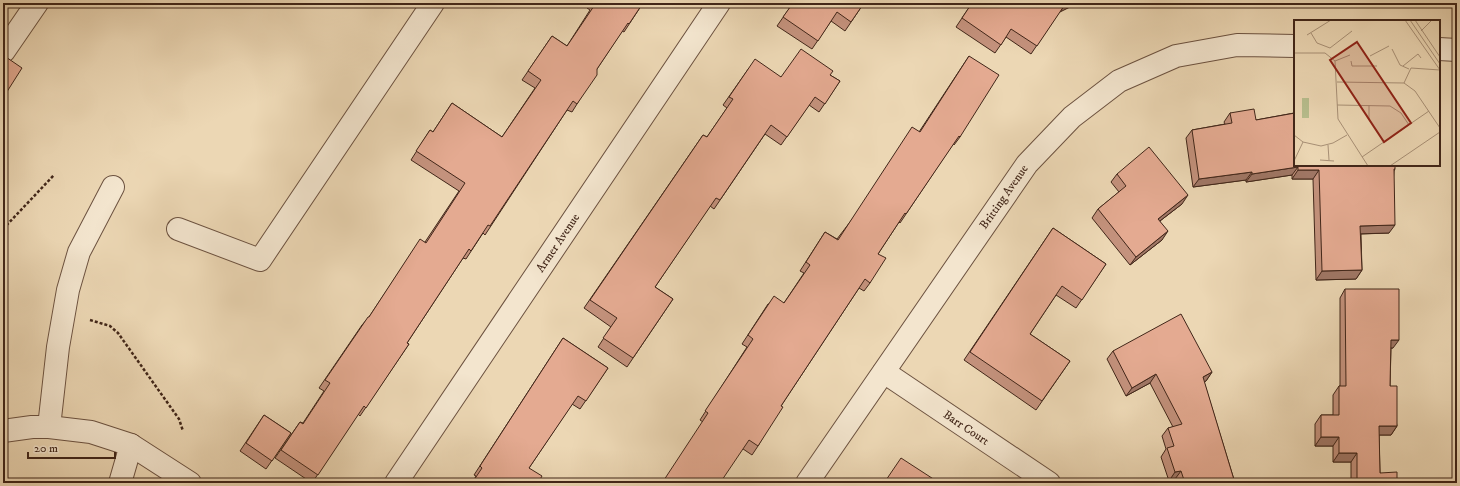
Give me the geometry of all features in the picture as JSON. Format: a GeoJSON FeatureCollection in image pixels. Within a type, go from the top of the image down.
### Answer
{"type":"FeatureCollection","features":[{"type":"Feature","properties":{"kind":"street"},"geometry":{"type":"LineString","coordinates":[[3,50],[4,51],[37,3]]}},
{"type":"Feature","properties":{"kind":"street"},"geometry":{"type":"LineString","coordinates":[[178,229],[260,260],[434,3]]}},
{"type":"Feature","properties":{"kind":"street","name":"Armer Avenue"},"geometry":{"type":"LineString","coordinates":[[396,483],[719,3]]}},
{"type":"Feature","properties":{"kind":"street","name":"Britting Avenue"},"geometry":{"type":"LineString","coordinates":[[807,483],[1027,164],[1072,117],[1119,81],[1176,56],[1238,45],[1294,46]]}},
{"type":"Feature","properties":{"kind":"street"},"geometry":{"type":"LineString","coordinates":[[1440,49],[1457,50]]}},
{"type":"Feature","properties":{"kind":"street"},"geometry":{"type":"LineString","coordinates":[[49,427],[58,347],[68,290],[79,252],[113,187]]}},
{"type":"Feature","properties":{"kind":"street","name":"Barr Court"},"geometry":{"type":"LineString","coordinates":[[884,372],[1049,483]]}},
{"type":"Feature","properties":{"kind":"street"},"geometry":{"type":"LineString","coordinates":[[3,431],[32,427],[49,427],[91,432],[131,445],[190,483]]}},
{"type":"Feature","properties":{"kind":"street"},"geometry":{"type":"LineString","coordinates":[[120,483],[131,445]]}},
{"type":"Feature","properties":{"kind":"path"},"geometry":{"type":"LineString","coordinates":[[3,230],[54,175]]}},
{"type":"Feature","properties":{"kind":"path"},"geometry":{"type":"LineString","coordinates":[[64,315],[93,320],[110,326],[118,333],[179,419],[183,431]]}},
{"type":"Feature","properties":{"kind":"building"},"geometry":{"type":"Polygon","coordinates":[[[596,3],[643,3],[597,69],[597,75],[577,104],[573,101],[490,226],[488,225],[471,251],[469,249],[407,343],[409,344],[366,408],[364,406],[318,475],[281,450],[300,422],[303,424],[330,383],[325,380],[369,317],[420,239],[426,243],[465,183],[416,151],[430,130],[433,132],[452,103],[502,137],[541,80],[528,71],[552,36],[567,46],[596,3]]]}},
{"type":"Feature","properties":{"kind":"building"},"geometry":{"type":"Polygon","coordinates":[[[793,3],[864,3],[851,22],[837,12],[818,41],[783,17],[793,3]]]}},
{"type":"Feature","properties":{"kind":"building"},"geometry":{"type":"Polygon","coordinates":[[[972,3],[1066,3],[1037,46],[1011,29],[1001,45],[962,18],[972,3]]]}},
{"type":"Feature","properties":{"kind":"building"},"geometry":{"type":"Polygon","coordinates":[[[801,49],[833,71],[830,75],[840,81],[825,104],[815,97],[787,137],[771,125],[720,200],[716,198],[655,287],[673,299],[633,358],[603,338],[617,318],[590,300],[703,135],[707,137],[733,99],[729,97],[755,59],[781,77],[801,49]]]}},
{"type":"Feature","properties":{"kind":"building"},"geometry":{"type":"Polygon","coordinates":[[[3,55],[22,68],[3,98],[3,55]]]}},
{"type":"Feature","properties":{"kind":"building"},"geometry":{"type":"Polygon","coordinates":[[[969,56],[999,75],[960,137],[959,136],[906,214],[905,213],[878,254],[886,258],[870,283],[865,279],[781,406],[783,407],[758,446],[749,440],[720,483],[662,483],[708,413],[705,411],[753,339],[748,335],[774,296],[784,303],[810,265],[806,262],[825,232],[838,240],[912,127],[920,132],[969,56]]]}},
{"type":"Feature","properties":{"kind":"building"},"geometry":{"type":"Polygon","coordinates":[[[1254,109],[1256,120],[1294,113],[1294,166],[1395,166],[1395,225],[1360,226],[1362,270],[1322,271],[1319,170],[1298,170],[1298,167],[1252,174],[1252,172],[1199,179],[1192,130],[1232,123],[1230,113],[1254,109]]]}},
{"type":"Feature","properties":{"kind":"building"},"geometry":{"type":"Polygon","coordinates":[[[1149,147],[1188,195],[1158,219],[1168,231],[1136,257],[1098,209],[1126,186],[1117,174],[1149,147]]]}},
{"type":"Feature","properties":{"kind":"building"},"geometry":{"type":"Polygon","coordinates":[[[1053,228],[1106,264],[1082,300],[1062,286],[1030,334],[1070,361],[1042,401],[970,352],[1053,228]]]}},
{"type":"Feature","properties":{"kind":"building"},"geometry":{"type":"Polygon","coordinates":[[[1345,289],[1399,289],[1399,340],[1391,340],[1390,386],[1397,386],[1397,426],[1379,426],[1380,473],[1397,472],[1397,483],[1357,483],[1357,453],[1339,453],[1339,437],[1321,437],[1321,415],[1339,415],[1339,386],[1346,386],[1345,289]]]}},
{"type":"Feature","properties":{"kind":"building"},"geometry":{"type":"Polygon","coordinates":[[[1181,314],[1212,372],[1203,377],[1235,483],[1185,483],[1181,471],[1175,472],[1167,448],[1174,446],[1168,428],[1182,424],[1156,374],[1132,388],[1113,351],[1181,314]]]}},
{"type":"Feature","properties":{"kind":"building"},"geometry":{"type":"Polygon","coordinates":[[[563,338],[608,368],[586,401],[578,396],[529,468],[542,476],[538,483],[472,483],[482,468],[480,466],[563,338]]]}},
{"type":"Feature","properties":{"kind":"building"},"geometry":{"type":"Polygon","coordinates":[[[264,415],[291,433],[272,461],[246,443],[264,415]]]}},
{"type":"Feature","properties":{"kind":"building"},"geometry":{"type":"Polygon","coordinates":[[[901,458],[938,482],[938,483],[884,483],[901,458]]]}}]}
